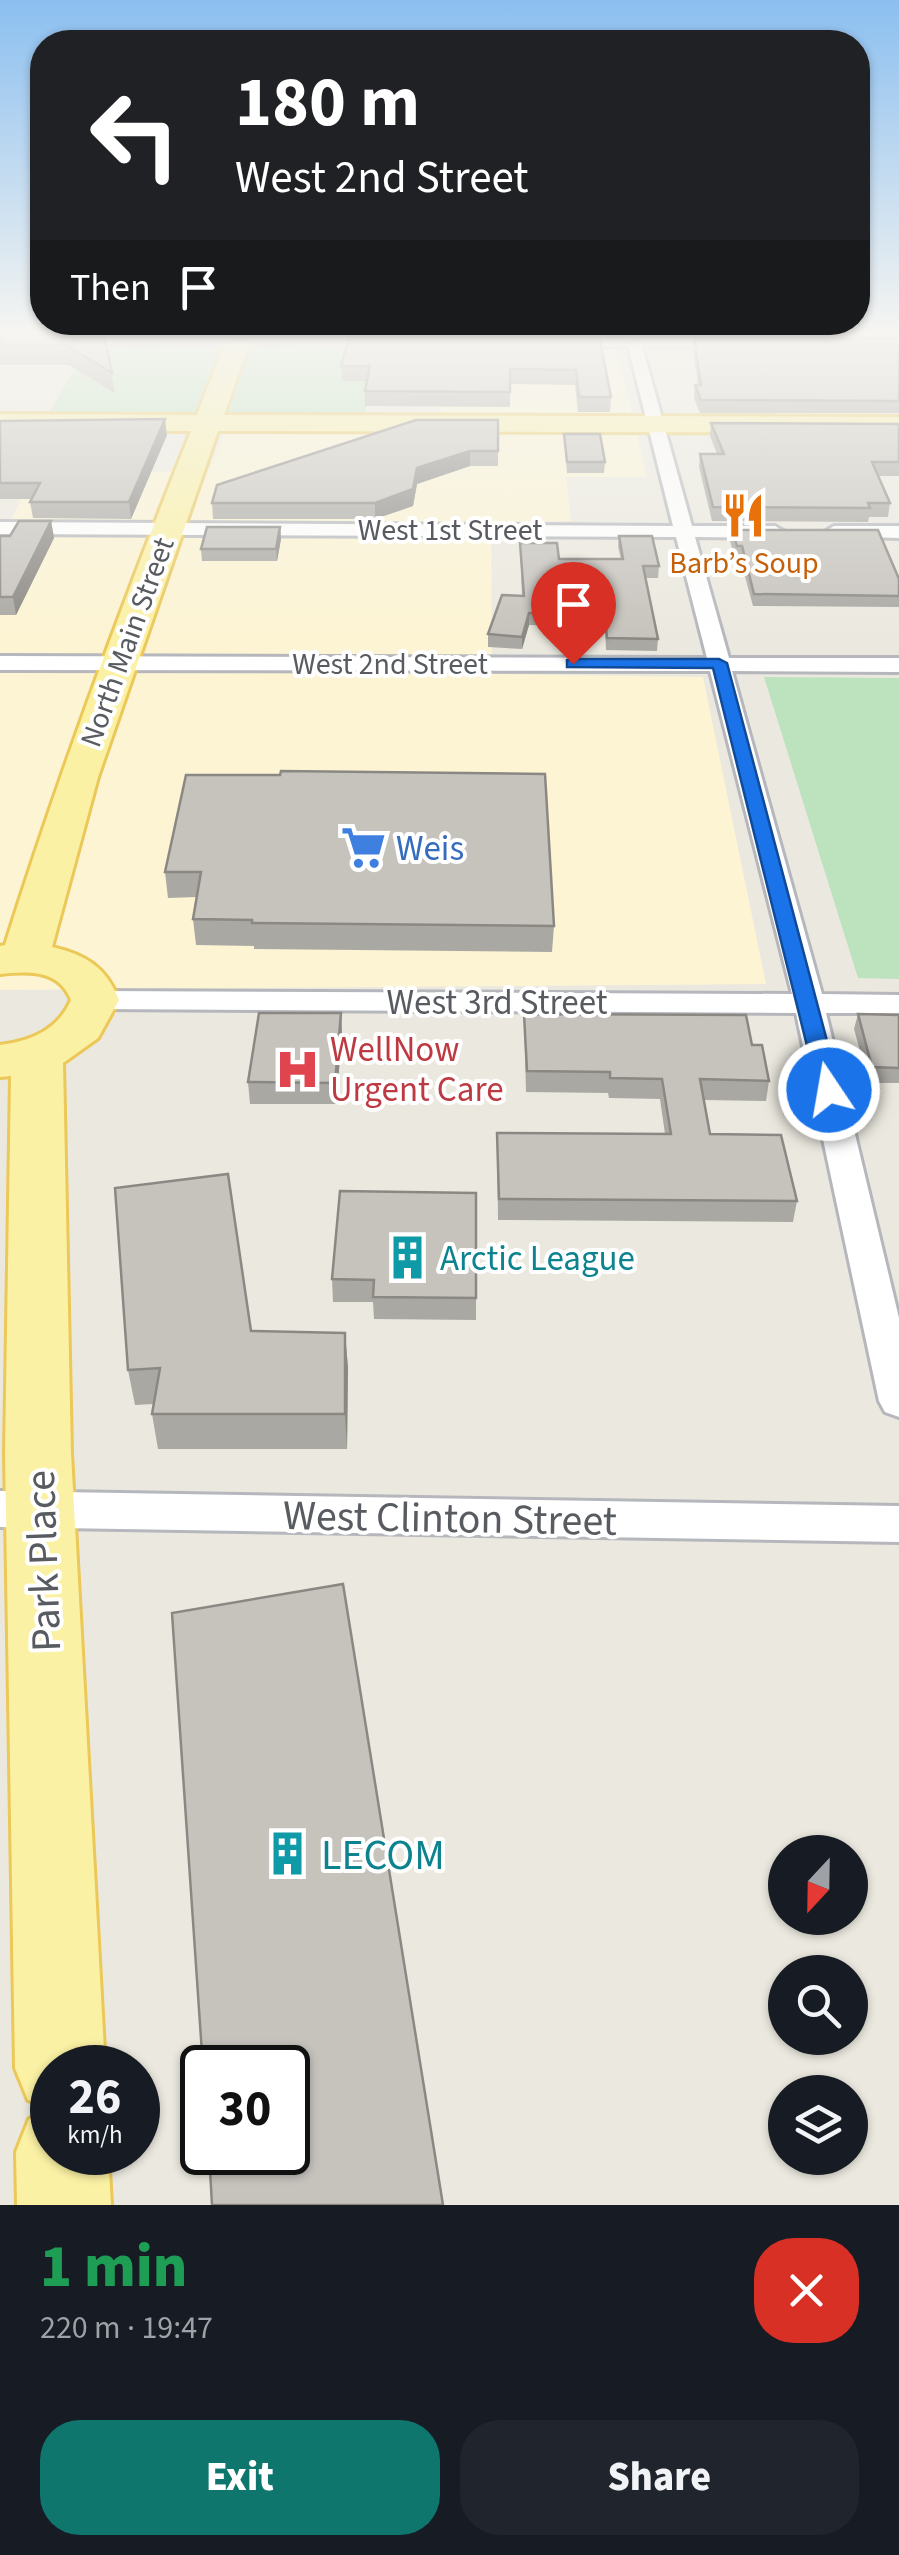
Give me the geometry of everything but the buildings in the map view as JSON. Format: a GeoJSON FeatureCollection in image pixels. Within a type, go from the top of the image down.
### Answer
{"type":"FeatureCollection","features":[{"type":"Feature","properties":{"kind":"main road","name":"North Main Street"},"geometry":{"type":"LineString","coordinates":[[13,959],[203,434]]}},
{"type":"Feature","properties":{"kind":"main road"},"geometry":{"type":"LineString","coordinates":[[13,959],[61,963],[86,978],[95,1000],[84,1025],[72,1036],[19,1058]]}},
{"type":"Feature","properties":{"kind":"main road","name":"Park Place"},"geometry":{"type":"LineString","coordinates":[[19,1058],[38,1434],[21,1509],[58,2045]]}},
{"type":"Feature","properties":{"kind":"main road"},"geometry":{"type":"LineString","coordinates":[[63,2175],[64,2205]]}},
{"type":"Feature","properties":{"kind":"street"},"geometry":{"type":"LineString","coordinates":[[658,434],[810,1003],[899,1401]]}},
{"type":"Feature","properties":{"kind":"street","name":"West 1st Street"},"geometry":{"type":"LineString","coordinates":[[0,528],[899,532]]}},
{"type":"Feature","properties":{"kind":"street","name":"West 2nd Street"},"geometry":{"type":"LineString","coordinates":[[0,663],[899,665]]}},
{"type":"Feature","properties":{"kind":"street","name":"West 3rd Street"},"geometry":{"type":"LineString","coordinates":[[95,1000],[899,1004]]}},
{"type":"Feature","properties":{"kind":"street","name":"West Clinton Street"},"geometry":{"type":"LineString","coordinates":[[21,1509],[899,1524]]}},
{"type":"Feature","properties":{"kind":"shaded area"},"geometry":{"type":"Polygon","coordinates":[[[224,434],[637,434],[647,477],[566,477],[571,521],[491,522],[492,674],[703,677],[766,984],[0,990],[0,523],[10,523],[33,473],[208,471],[224,434]]]}},
{"type":"Feature","properties":{"kind":"green space"},"geometry":{"type":"Polygon","coordinates":[[[764,677],[899,678],[899,979],[858,978],[764,677]]]}},
{"type":"Feature","properties":{"kind":"place","name":"Barb’s Soup"},"geometry":{"type":"Point","coordinates":[744,516]}},
{"type":"Feature","properties":{"kind":"place","name":"Weis"},"geometry":{"type":"Point","coordinates":[363,848]}},
{"type":"Feature","properties":{"kind":"place","name":"WellNow Urgent Care"},"geometry":{"type":"Point","coordinates":[297,1069]}},
{"type":"Feature","properties":{"kind":"place","name":"Arctic League"},"geometry":{"type":"Point","coordinates":[407,1258]}},
{"type":"Feature","properties":{"kind":"place","name":"LECOM"},"geometry":{"type":"Point","coordinates":[288,1854]}},
{"type":"Feature","properties":{"kind":"route"},"geometry":{"type":"LineString","coordinates":[[573,664],[719,663],[810,1003],[829,1090]]}}]}
